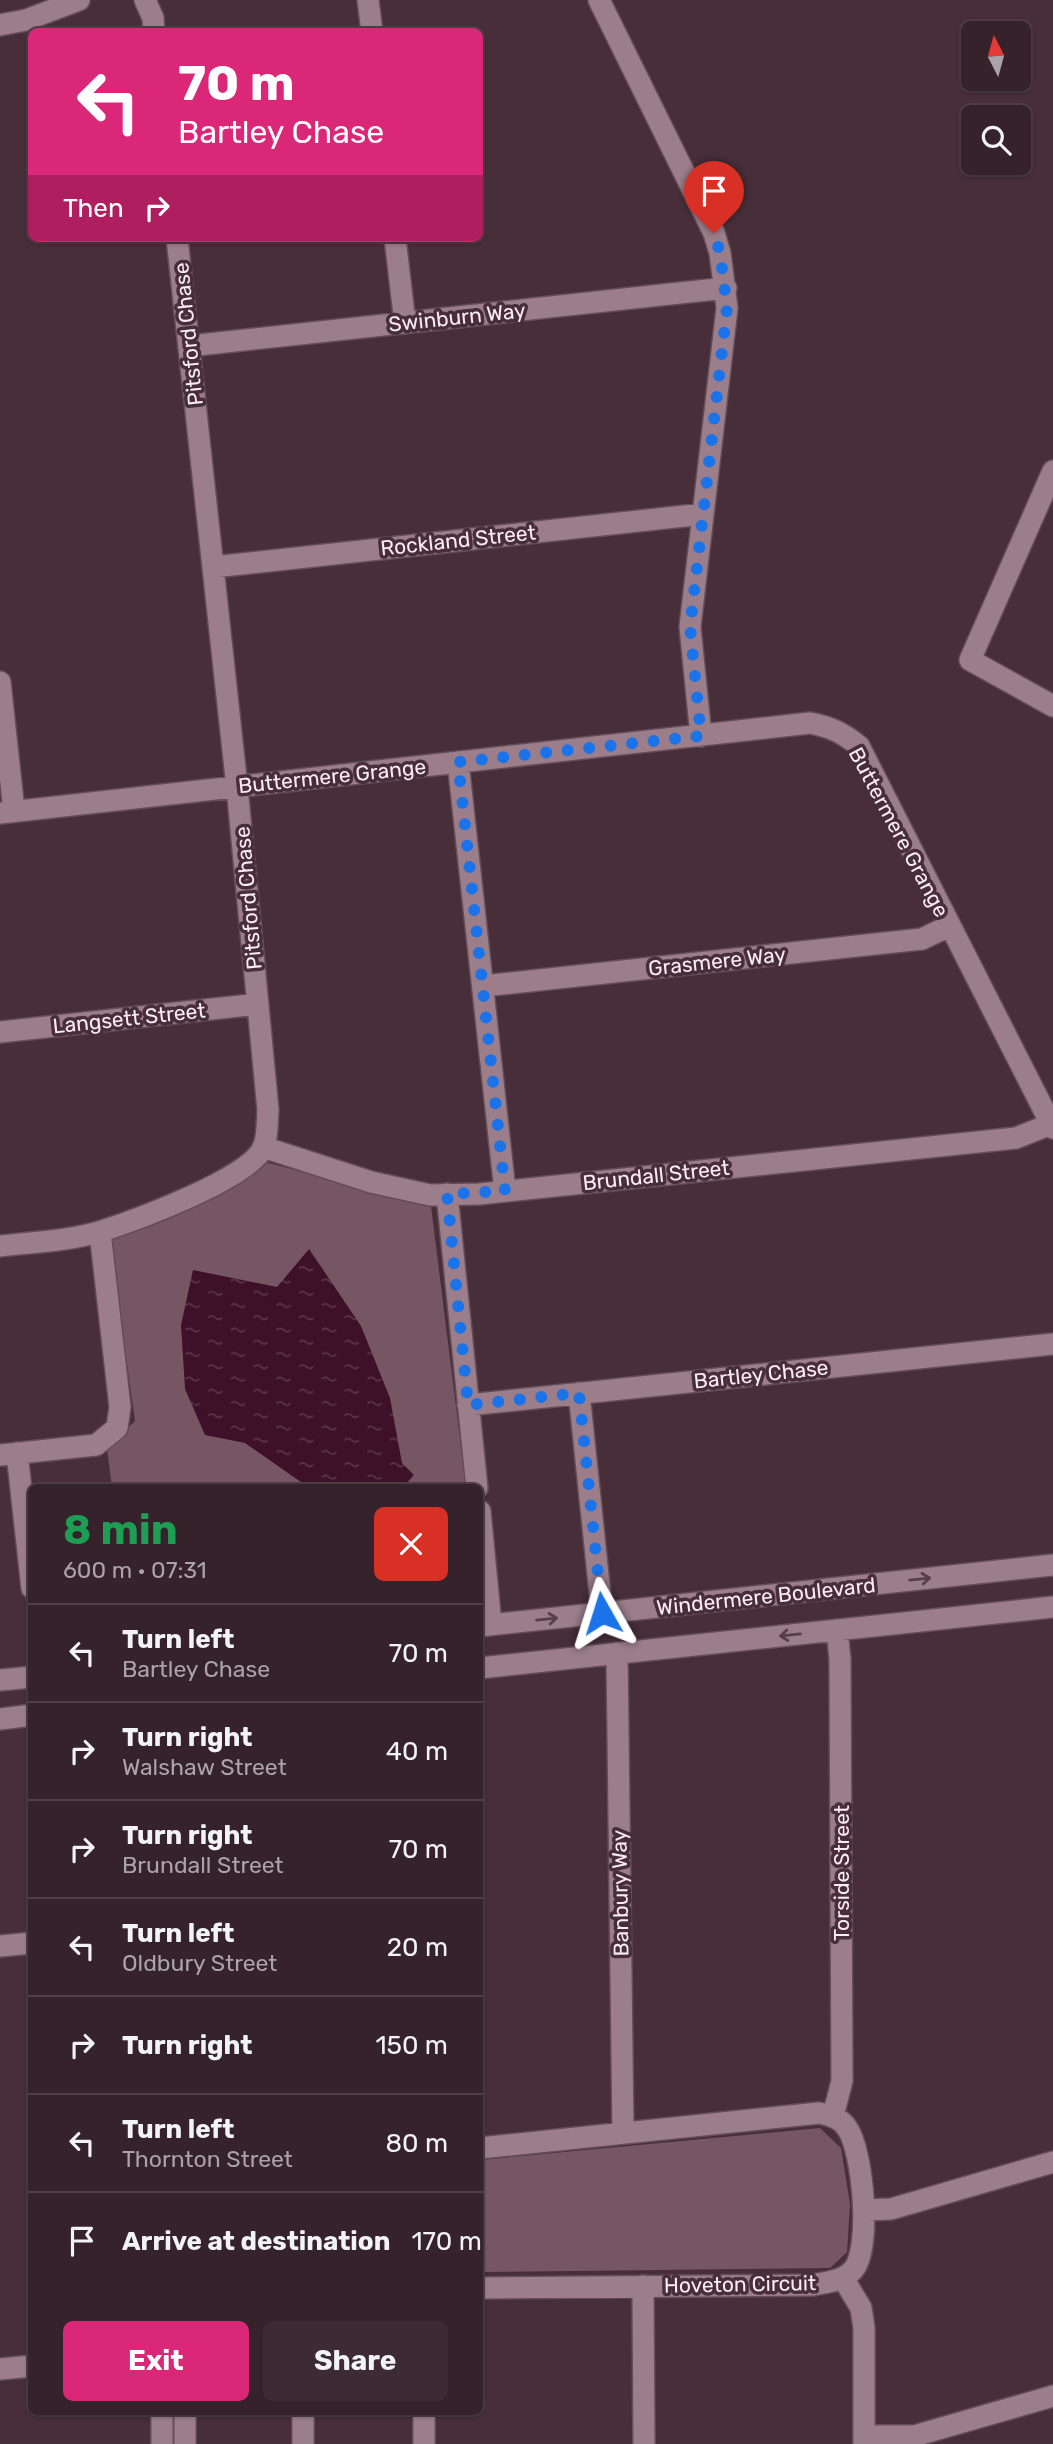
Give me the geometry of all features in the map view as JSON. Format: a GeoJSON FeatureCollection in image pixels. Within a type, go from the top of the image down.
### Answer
{"type":"FeatureCollection","features":[{"type":"Feature","properties":{"kind":"street"},"geometry":{"type":"LineString","coordinates":[[0,25],[26,20],[79,0]]}},
{"type":"Feature","properties":{"kind":"street"},"geometry":{"type":"LineString","coordinates":[[145,0],[153,18],[154,28]]}},
{"type":"Feature","properties":{"kind":"street"},"geometry":{"type":"LineString","coordinates":[[368,0],[372,28]]}},
{"type":"Feature","properties":{"kind":"street"},"geometry":{"type":"LineString","coordinates":[[599,0],[714,233],[726,288],[727,308],[690,627],[701,736]]}},
{"type":"Feature","properties":{"kind":"street","name":"Pitsford Chase"},"geometry":{"type":"LineString","coordinates":[[177,242],[258,1004],[268,1110],[264,1147]]}},
{"type":"Feature","properties":{"kind":"street"},"geometry":{"type":"LineString","coordinates":[[395,242],[405,323]]}},
{"type":"Feature","properties":{"kind":"street","name":"Swinburn Way"},"geometry":{"type":"LineString","coordinates":[[189,346],[726,288]]}},
{"type":"Feature","properties":{"kind":"street"},"geometry":{"type":"LineString","coordinates":[[1053,471],[970,660],[1053,706]]}},
{"type":"Feature","properties":{"kind":"street","name":"Rockland Street"},"geometry":{"type":"LineString","coordinates":[[213,567],[703,514]]}},
{"type":"Feature","properties":{"kind":"street"},"geometry":{"type":"LineString","coordinates":[[0,682],[7,812]]}},
{"type":"Feature","properties":{"kind":"street","name":"Buttermere Grange"},"geometry":{"type":"LineString","coordinates":[[7,812],[810,723],[829,727],[859,746],[1052,1126]]}},
{"type":"Feature","properties":{"kind":"street"},"geometry":{"type":"LineString","coordinates":[[458,762],[505,1191]]}},
{"type":"Feature","properties":{"kind":"street","name":"Grasmere Way"},"geometry":{"type":"LineString","coordinates":[[483,986],[922,939],[949,926]]}},
{"type":"Feature","properties":{"kind":"street","name":"Langsett Street"},"geometry":{"type":"LineString","coordinates":[[0,1032],[258,1004]]}},
{"type":"Feature","properties":{"kind":"street","name":"Brundall Street"},"geometry":{"type":"LineString","coordinates":[[264,1147],[371,1182],[430,1195],[505,1191],[1016,1138],[1052,1126]]}},
{"type":"Feature","properties":{"kind":"street"},"geometry":{"type":"LineString","coordinates":[[0,1246],[55,1240],[100,1231],[204,1191],[249,1165],[264,1147]]}},
{"type":"Feature","properties":{"kind":"street"},"geometry":{"type":"LineString","coordinates":[[447,1194],[477,1484]]}},
{"type":"Feature","properties":{"kind":"street"},"geometry":{"type":"LineString","coordinates":[[28,1566],[8,1454],[96,1445],[117,1428],[120,1407],[100,1231]]}},
{"type":"Feature","properties":{"kind":"street","name":"Bartley Chase"},"geometry":{"type":"LineString","coordinates":[[468,1405],[1053,1343]]}},
{"type":"Feature","properties":{"kind":"street"},"geometry":{"type":"LineString","coordinates":[[579,1393],[602,1613]]}},
{"type":"Feature","properties":{"kind":"street","name":"Windermere Boulevard"},"geometry":{"type":"LineString","coordinates":[[485,1625],[1053,1565]]}},
{"type":"Feature","properties":{"kind":"street"},"geometry":{"type":"LineString","coordinates":[[483,1579],[485,1625]]}},
{"type":"Feature","properties":{"kind":"street","name":"Windermere Boulevard"},"geometry":{"type":"LineString","coordinates":[[483,1668],[1053,1607]]}},
{"type":"Feature","properties":{"kind":"street","name":"Torside Street"},"geometry":{"type":"LineString","coordinates":[[833,2116],[842,2081],[841,1660],[837,1630]]}},
{"type":"Feature","properties":{"kind":"street","name":"Banbury Way"},"geometry":{"type":"LineString","coordinates":[[617,1653],[623,2133]]}},
{"type":"Feature","properties":{"kind":"street"},"geometry":{"type":"LineString","coordinates":[[0,1680],[28,1677]]}},
{"type":"Feature","properties":{"kind":"street"},"geometry":{"type":"LineString","coordinates":[[0,1719],[28,1716]]}},
{"type":"Feature","properties":{"kind":"street"},"geometry":{"type":"LineString","coordinates":[[0,1946],[28,1943]]}},
{"type":"Feature","properties":{"kind":"street"},"geometry":{"type":"LineString","coordinates":[[483,2148],[820,2113],[833,2116]]}},
{"type":"Feature","properties":{"kind":"street","name":"Hoveton Circuit"},"geometry":{"type":"LineString","coordinates":[[483,2288],[813,2285],[843,2278],[855,2269],[862,2255],[865,2210],[855,2149],[848,2127],[833,2116]]}},
{"type":"Feature","properties":{"kind":"street"},"geometry":{"type":"LineString","coordinates":[[865,2210],[891,2209],[1053,2162]]}},
{"type":"Feature","properties":{"kind":"street"},"geometry":{"type":"LineString","coordinates":[[843,2278],[861,2308],[864,2328],[864,2440],[915,2436],[1053,2396]]}},
{"type":"Feature","properties":{"kind":"street"},"geometry":{"type":"LineString","coordinates":[[643,2286],[644,2444]]}},
{"type":"Feature","properties":{"kind":"street"},"geometry":{"type":"LineString","coordinates":[[0,2369],[28,2366]]}},
{"type":"Feature","properties":{"kind":"street"},"geometry":{"type":"LineString","coordinates":[[162,2415],[162,2444]]}},
{"type":"Feature","properties":{"kind":"street"},"geometry":{"type":"LineString","coordinates":[[185,2415],[185,2444]]}},
{"type":"Feature","properties":{"kind":"street"},"geometry":{"type":"LineString","coordinates":[[303,2415],[303,2444]]}},
{"type":"Feature","properties":{"kind":"street"},"geometry":{"type":"LineString","coordinates":[[424,2415],[424,2444]]}},
{"type":"Feature","properties":{"kind":"shaded area"},"geometry":{"type":"Polygon","coordinates":[[[265,1162],[431,1206],[466,1484],[112,1484],[107,1449],[135,1421],[109,1236],[219,1194],[265,1162]]]}},
{"type":"Feature","properties":{"kind":"shaded area"},"geometry":{"type":"Polygon","coordinates":[[[820,2128],[841,2148],[850,2204],[847,2252],[830,2268],[483,2272],[483,2160],[820,2128]]]}},
{"type":"Feature","properties":{"kind":"water"},"geometry":{"type":"Polygon","coordinates":[[[309,1249],[361,1326],[390,1398],[402,1463],[414,1475],[406,1484],[304,1484],[245,1443],[205,1435],[185,1389],[181,1325],[193,1270],[277,1287],[309,1249]]]}},
{"type":"Feature","properties":{"kind":"route"},"geometry":{"type":"LineString","coordinates":[[602,1613],[579,1393],[468,1405],[447,1194],[505,1191],[458,762],[701,736],[690,627],[727,308],[720,253],[714,233]]}}]}
